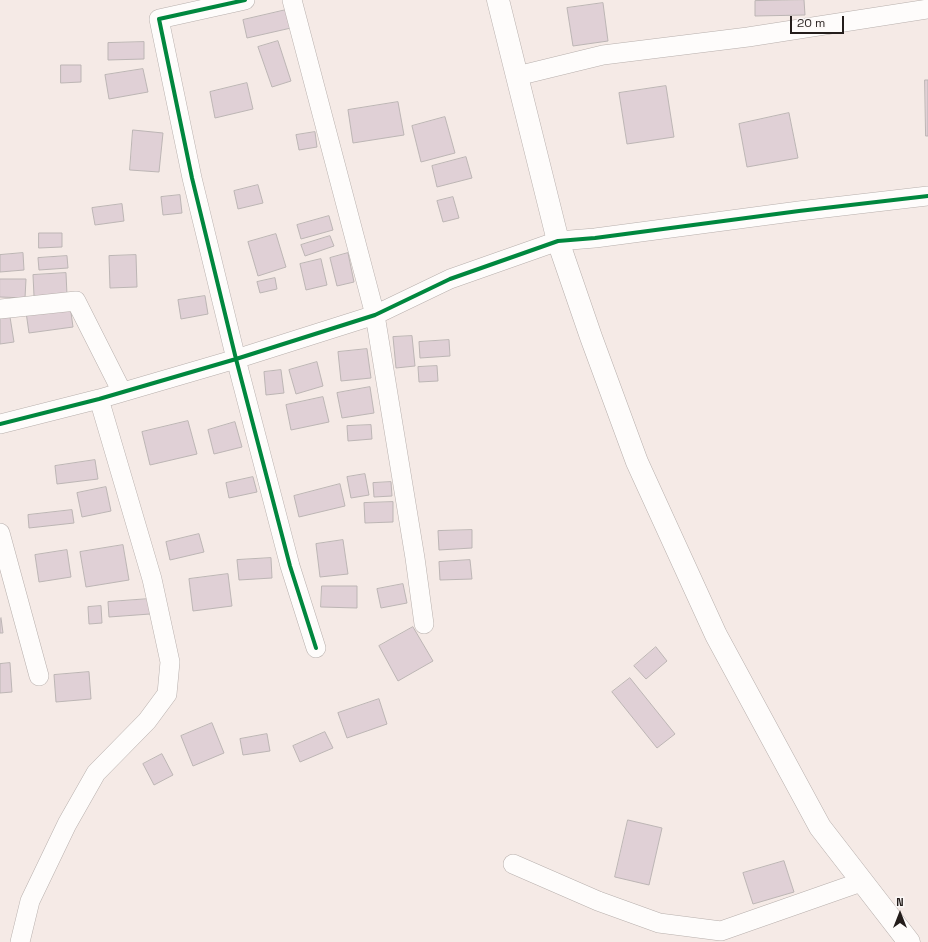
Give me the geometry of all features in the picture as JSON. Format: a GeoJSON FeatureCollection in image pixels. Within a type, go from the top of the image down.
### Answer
{"type":"FeatureCollection","features":[{"type":"Feature","properties":{"kind":"main road"},"geometry":{"type":"LineString","coordinates":[[498,0],[558,241],[591,337],[637,462],[716,635],[820,827],[861,882],[909,942]]}},
{"type":"Feature","properties":{"kind":"street"},"geometry":{"type":"LineString","coordinates":[[245,0],[159,19],[192,178],[236,359],[290,566],[316,648]]}},
{"type":"Feature","properties":{"kind":"street"},"geometry":{"type":"LineString","coordinates":[[292,0],[374,315],[415,558],[424,624]]}},
{"type":"Feature","properties":{"kind":"street"},"geometry":{"type":"LineString","coordinates":[[517,76],[603,54],[748,37],[928,9]]}},
{"type":"Feature","properties":{"kind":"street"},"geometry":{"type":"LineString","coordinates":[[0,424],[99,399],[236,359],[374,315],[450,279],[558,241],[595,238],[799,211],[928,196]]}},
{"type":"Feature","properties":{"kind":"street"},"geometry":{"type":"LineString","coordinates":[[0,309],[76,301],[122,392]]}},
{"type":"Feature","properties":{"kind":"street"},"geometry":{"type":"LineString","coordinates":[[20,942],[30,901],[67,824],[96,773],[147,721],[167,694],[170,662],[152,579],[99,399]]}},
{"type":"Feature","properties":{"kind":"street"},"geometry":{"type":"LineString","coordinates":[[0,533],[39,676]]}},
{"type":"Feature","properties":{"kind":"street"},"geometry":{"type":"LineString","coordinates":[[513,864],[598,901],[659,923],[721,931],[861,882]]}},
{"type":"Feature","properties":{"kind":"building"},"geometry":{"type":"Polygon","coordinates":[[[804,0],[805,15],[755,16],[755,1],[804,0]]]}},
{"type":"Feature","properties":{"kind":"building"},"geometry":{"type":"Polygon","coordinates":[[[603,3],[608,41],[573,46],[567,8],[603,3]]]}},
{"type":"Feature","properties":{"kind":"building"},"geometry":{"type":"Polygon","coordinates":[[[286,10],[291,28],[247,38],[243,20],[286,10]]]}},
{"type":"Feature","properties":{"kind":"building"},"geometry":{"type":"Polygon","coordinates":[[[278,41],[291,81],[272,87],[258,47],[278,41]]]}},
{"type":"Feature","properties":{"kind":"building"},"geometry":{"type":"Polygon","coordinates":[[[144,42],[144,59],[108,60],[108,43],[144,42]]]}},
{"type":"Feature","properties":{"kind":"building"},"geometry":{"type":"Polygon","coordinates":[[[61,65],[81,65],[81,82],[61,83],[61,65]]]}},
{"type":"Feature","properties":{"kind":"building"},"geometry":{"type":"Polygon","coordinates":[[[143,69],[148,92],[109,99],[105,75],[143,69]]]}},
{"type":"Feature","properties":{"kind":"building"},"geometry":{"type":"Polygon","coordinates":[[[925,80],[928,80],[928,136],[926,136],[925,80]]]}},
{"type":"Feature","properties":{"kind":"building"},"geometry":{"type":"Polygon","coordinates":[[[247,83],[253,109],[215,118],[210,92],[247,83]]]}},
{"type":"Feature","properties":{"kind":"building"},"geometry":{"type":"Polygon","coordinates":[[[666,86],[674,137],[627,144],[619,93],[666,86]]]}},
{"type":"Feature","properties":{"kind":"building"},"geometry":{"type":"Polygon","coordinates":[[[398,102],[404,135],[353,143],[348,110],[398,102]]]}},
{"type":"Feature","properties":{"kind":"building"},"geometry":{"type":"Polygon","coordinates":[[[789,113],[798,158],[747,167],[739,124],[789,113]]]}},
{"type":"Feature","properties":{"kind":"building"},"geometry":{"type":"Polygon","coordinates":[[[445,117],[455,153],[421,162],[412,126],[445,117]]]}},
{"type":"Feature","properties":{"kind":"building"},"geometry":{"type":"Polygon","coordinates":[[[133,130],[163,133],[159,172],[130,170],[133,130]]]}},
{"type":"Feature","properties":{"kind":"building"},"geometry":{"type":"Polygon","coordinates":[[[315,132],[317,147],[299,150],[296,135],[315,132]]]}},
{"type":"Feature","properties":{"kind":"building"},"geometry":{"type":"Polygon","coordinates":[[[466,157],[472,178],[437,187],[432,166],[466,157]]]}},
{"type":"Feature","properties":{"kind":"building"},"geometry":{"type":"Polygon","coordinates":[[[258,185],[263,203],[238,209],[234,191],[258,185]]]}},
{"type":"Feature","properties":{"kind":"building"},"geometry":{"type":"Polygon","coordinates":[[[180,195],[182,213],[163,215],[161,197],[180,195]]]}},
{"type":"Feature","properties":{"kind":"building"},"geometry":{"type":"Polygon","coordinates":[[[453,197],[459,218],[443,222],[437,201],[453,197]]]}},
{"type":"Feature","properties":{"kind":"building"},"geometry":{"type":"Polygon","coordinates":[[[122,204],[124,221],[95,225],[92,208],[122,204]]]}},
{"type":"Feature","properties":{"kind":"building"},"geometry":{"type":"Polygon","coordinates":[[[329,216],[333,230],[301,239],[297,225],[329,216]]]}},
{"type":"Feature","properties":{"kind":"building"},"geometry":{"type":"Polygon","coordinates":[[[39,233],[62,233],[62,247],[39,248],[39,233]]]}},
{"type":"Feature","properties":{"kind":"building"},"geometry":{"type":"Polygon","coordinates":[[[276,234],[286,267],[258,276],[248,242],[276,234]]]}},
{"type":"Feature","properties":{"kind":"building"},"geometry":{"type":"Polygon","coordinates":[[[330,236],[334,246],[305,256],[301,245],[330,236]]]}},
{"type":"Feature","properties":{"kind":"building"},"geometry":{"type":"Polygon","coordinates":[[[23,253],[24,270],[0,272],[0,255],[23,253]]]}},
{"type":"Feature","properties":{"kind":"building"},"geometry":{"type":"Polygon","coordinates":[[[348,253],[354,282],[337,286],[330,258],[348,253]]]}},
{"type":"Feature","properties":{"kind":"building"},"geometry":{"type":"Polygon","coordinates":[[[136,255],[137,287],[110,288],[109,256],[136,255]]]}},
{"type":"Feature","properties":{"kind":"building"},"geometry":{"type":"Polygon","coordinates":[[[67,256],[68,268],[39,270],[38,258],[67,256]]]}},
{"type":"Feature","properties":{"kind":"building"},"geometry":{"type":"Polygon","coordinates":[[[321,259],[327,285],[306,290],[300,264],[321,259]]]}},
{"type":"Feature","properties":{"kind":"building"},"geometry":{"type":"Polygon","coordinates":[[[66,273],[67,295],[34,296],[33,275],[66,273]]]}},
{"type":"Feature","properties":{"kind":"building"},"geometry":{"type":"Polygon","coordinates":[[[275,278],[277,289],[260,293],[257,282],[275,278]]]}},
{"type":"Feature","properties":{"kind":"building"},"geometry":{"type":"Polygon","coordinates":[[[0,279],[26,279],[25,298],[0,297],[0,279]]]}},
{"type":"Feature","properties":{"kind":"building"},"geometry":{"type":"Polygon","coordinates":[[[205,296],[208,314],[181,319],[178,300],[205,296]]]}},
{"type":"Feature","properties":{"kind":"building"},"geometry":{"type":"Polygon","coordinates":[[[70,305],[73,327],[29,333],[26,312],[70,305]]]}},
{"type":"Feature","properties":{"kind":"building"},"geometry":{"type":"Polygon","coordinates":[[[10,317],[14,342],[0,344],[0,319],[10,317]]]}},
{"type":"Feature","properties":{"kind":"building"},"geometry":{"type":"Polygon","coordinates":[[[412,336],[415,366],[396,368],[393,337],[412,336]]]}},
{"type":"Feature","properties":{"kind":"building"},"geometry":{"type":"Polygon","coordinates":[[[449,340],[450,356],[420,358],[419,342],[449,340]]]}},
{"type":"Feature","properties":{"kind":"building"},"geometry":{"type":"Polygon","coordinates":[[[367,349],[371,378],[341,381],[338,352],[367,349]]]}},
{"type":"Feature","properties":{"kind":"building"},"geometry":{"type":"Polygon","coordinates":[[[317,362],[323,386],[296,394],[289,370],[317,362]]]}},
{"type":"Feature","properties":{"kind":"building"},"geometry":{"type":"Polygon","coordinates":[[[437,366],[438,381],[419,382],[418,367],[437,366]]]}},
{"type":"Feature","properties":{"kind":"building"},"geometry":{"type":"Polygon","coordinates":[[[281,370],[284,393],[266,395],[264,372],[281,370]]]}},
{"type":"Feature","properties":{"kind":"building"},"geometry":{"type":"Polygon","coordinates":[[[370,387],[374,413],[342,418],[337,393],[370,387]]]}},
{"type":"Feature","properties":{"kind":"building"},"geometry":{"type":"Polygon","coordinates":[[[323,397],[329,422],[291,430],[286,405],[323,397]]]}},
{"type":"Feature","properties":{"kind":"building"},"geometry":{"type":"Polygon","coordinates":[[[188,421],[197,454],[150,465],[142,432],[188,421]]]}},
{"type":"Feature","properties":{"kind":"building"},"geometry":{"type":"Polygon","coordinates":[[[235,422],[242,447],[214,454],[208,430],[235,422]]]}},
{"type":"Feature","properties":{"kind":"building"},"geometry":{"type":"Polygon","coordinates":[[[371,425],[372,439],[348,441],[347,426],[371,425]]]}},
{"type":"Feature","properties":{"kind":"building"},"geometry":{"type":"Polygon","coordinates":[[[95,460],[98,479],[57,484],[55,466],[95,460]]]}},
{"type":"Feature","properties":{"kind":"building"},"geometry":{"type":"Polygon","coordinates":[[[365,474],[369,495],[351,498],[347,477],[365,474]]]}},
{"type":"Feature","properties":{"kind":"building"},"geometry":{"type":"Polygon","coordinates":[[[253,477],[257,492],[229,498],[226,483],[253,477]]]}},
{"type":"Feature","properties":{"kind":"building"},"geometry":{"type":"Polygon","coordinates":[[[391,482],[392,496],[374,497],[373,483],[391,482]]]}},
{"type":"Feature","properties":{"kind":"building"},"geometry":{"type":"Polygon","coordinates":[[[340,484],[345,506],[299,517],[294,496],[340,484]]]}},
{"type":"Feature","properties":{"kind":"building"},"geometry":{"type":"Polygon","coordinates":[[[106,487],[111,511],[82,517],[77,493],[106,487]]]}},
{"type":"Feature","properties":{"kind":"building"},"geometry":{"type":"Polygon","coordinates":[[[393,502],[393,522],[365,523],[364,503],[393,502]]]}},
{"type":"Feature","properties":{"kind":"building"},"geometry":{"type":"Polygon","coordinates":[[[72,510],[74,523],[29,528],[28,515],[72,510]]]}},
{"type":"Feature","properties":{"kind":"building"},"geometry":{"type":"Polygon","coordinates":[[[472,530],[472,548],[439,550],[438,531],[472,530]]]}},
{"type":"Feature","properties":{"kind":"building"},"geometry":{"type":"Polygon","coordinates":[[[199,534],[204,552],[170,560],[166,542],[199,534]]]}},
{"type":"Feature","properties":{"kind":"building"},"geometry":{"type":"Polygon","coordinates":[[[343,540],[348,574],[320,577],[316,544],[343,540]]]}},
{"type":"Feature","properties":{"kind":"building"},"geometry":{"type":"Polygon","coordinates":[[[123,545],[129,580],[86,587],[80,552],[123,545]]]}},
{"type":"Feature","properties":{"kind":"building"},"geometry":{"type":"Polygon","coordinates":[[[67,550],[71,577],[39,582],[35,555],[67,550]]]}},
{"type":"Feature","properties":{"kind":"building"},"geometry":{"type":"Polygon","coordinates":[[[271,558],[272,578],[239,580],[237,560],[271,558]]]}},
{"type":"Feature","properties":{"kind":"building"},"geometry":{"type":"Polygon","coordinates":[[[470,560],[472,579],[440,580],[439,562],[470,560]]]}},
{"type":"Feature","properties":{"kind":"building"},"geometry":{"type":"Polygon","coordinates":[[[228,574],[232,606],[193,611],[189,579],[228,574]]]}},
{"type":"Feature","properties":{"kind":"building"},"geometry":{"type":"Polygon","coordinates":[[[403,584],[407,603],[381,608],[377,589],[403,584]]]}},
{"type":"Feature","properties":{"kind":"building"},"geometry":{"type":"Polygon","coordinates":[[[322,586],[357,586],[357,608],[321,607],[322,586]]]}},
{"type":"Feature","properties":{"kind":"building"},"geometry":{"type":"Polygon","coordinates":[[[149,599],[150,614],[109,617],[108,602],[149,599]]]}},
{"type":"Feature","properties":{"kind":"building"},"geometry":{"type":"Polygon","coordinates":[[[101,606],[102,623],[89,624],[88,607],[101,606]]]}},
{"type":"Feature","properties":{"kind":"building"},"geometry":{"type":"Polygon","coordinates":[[[1,618],[3,633],[0,633],[1,618]]]}},
{"type":"Feature","properties":{"kind":"building"},"geometry":{"type":"Polygon","coordinates":[[[413,627],[433,661],[398,681],[379,646],[413,627]]]}},
{"type":"Feature","properties":{"kind":"building"},"geometry":{"type":"Polygon","coordinates":[[[656,647],[667,661],[646,679],[634,666],[656,647]]]}},
{"type":"Feature","properties":{"kind":"building"},"geometry":{"type":"Polygon","coordinates":[[[10,663],[12,692],[0,693],[0,664],[10,663]]]}},
{"type":"Feature","properties":{"kind":"building"},"geometry":{"type":"Polygon","coordinates":[[[89,672],[91,699],[56,702],[54,675],[89,672]]]}},
{"type":"Feature","properties":{"kind":"building"},"geometry":{"type":"Polygon","coordinates":[[[630,678],[675,734],[657,748],[612,692],[630,678]]]}},
{"type":"Feature","properties":{"kind":"building"},"geometry":{"type":"Polygon","coordinates":[[[379,699],[387,724],[347,738],[338,713],[379,699]]]}},
{"type":"Feature","properties":{"kind":"building"},"geometry":{"type":"Polygon","coordinates":[[[212,723],[224,753],[193,766],[181,736],[212,723]]]}},
{"type":"Feature","properties":{"kind":"building"},"geometry":{"type":"Polygon","coordinates":[[[325,732],[333,748],[300,762],[293,746],[325,732]]]}},
{"type":"Feature","properties":{"kind":"building"},"geometry":{"type":"Polygon","coordinates":[[[267,734],[270,751],[243,755],[240,739],[267,734]]]}},
{"type":"Feature","properties":{"kind":"building"},"geometry":{"type":"Polygon","coordinates":[[[162,754],[173,775],[154,785],[143,764],[162,754]]]}},
{"type":"Feature","properties":{"kind":"building"},"geometry":{"type":"Polygon","coordinates":[[[628,820],[662,828],[649,885],[615,877],[628,820]]]}},
{"type":"Feature","properties":{"kind":"building"},"geometry":{"type":"Polygon","coordinates":[[[784,861],[794,892],[753,904],[743,873],[784,861]]]}},
{"type":"Feature","properties":{"kind":"cycle path"},"geometry":{"type":"LineString","coordinates":[[245,0],[159,19],[192,178],[236,359],[290,566],[316,648]]}},
{"type":"Feature","properties":{"kind":"cycle path"},"geometry":{"type":"LineString","coordinates":[[0,424],[99,399],[236,359],[375,315],[450,279],[558,241],[595,238],[799,211],[928,196]]}}]}
